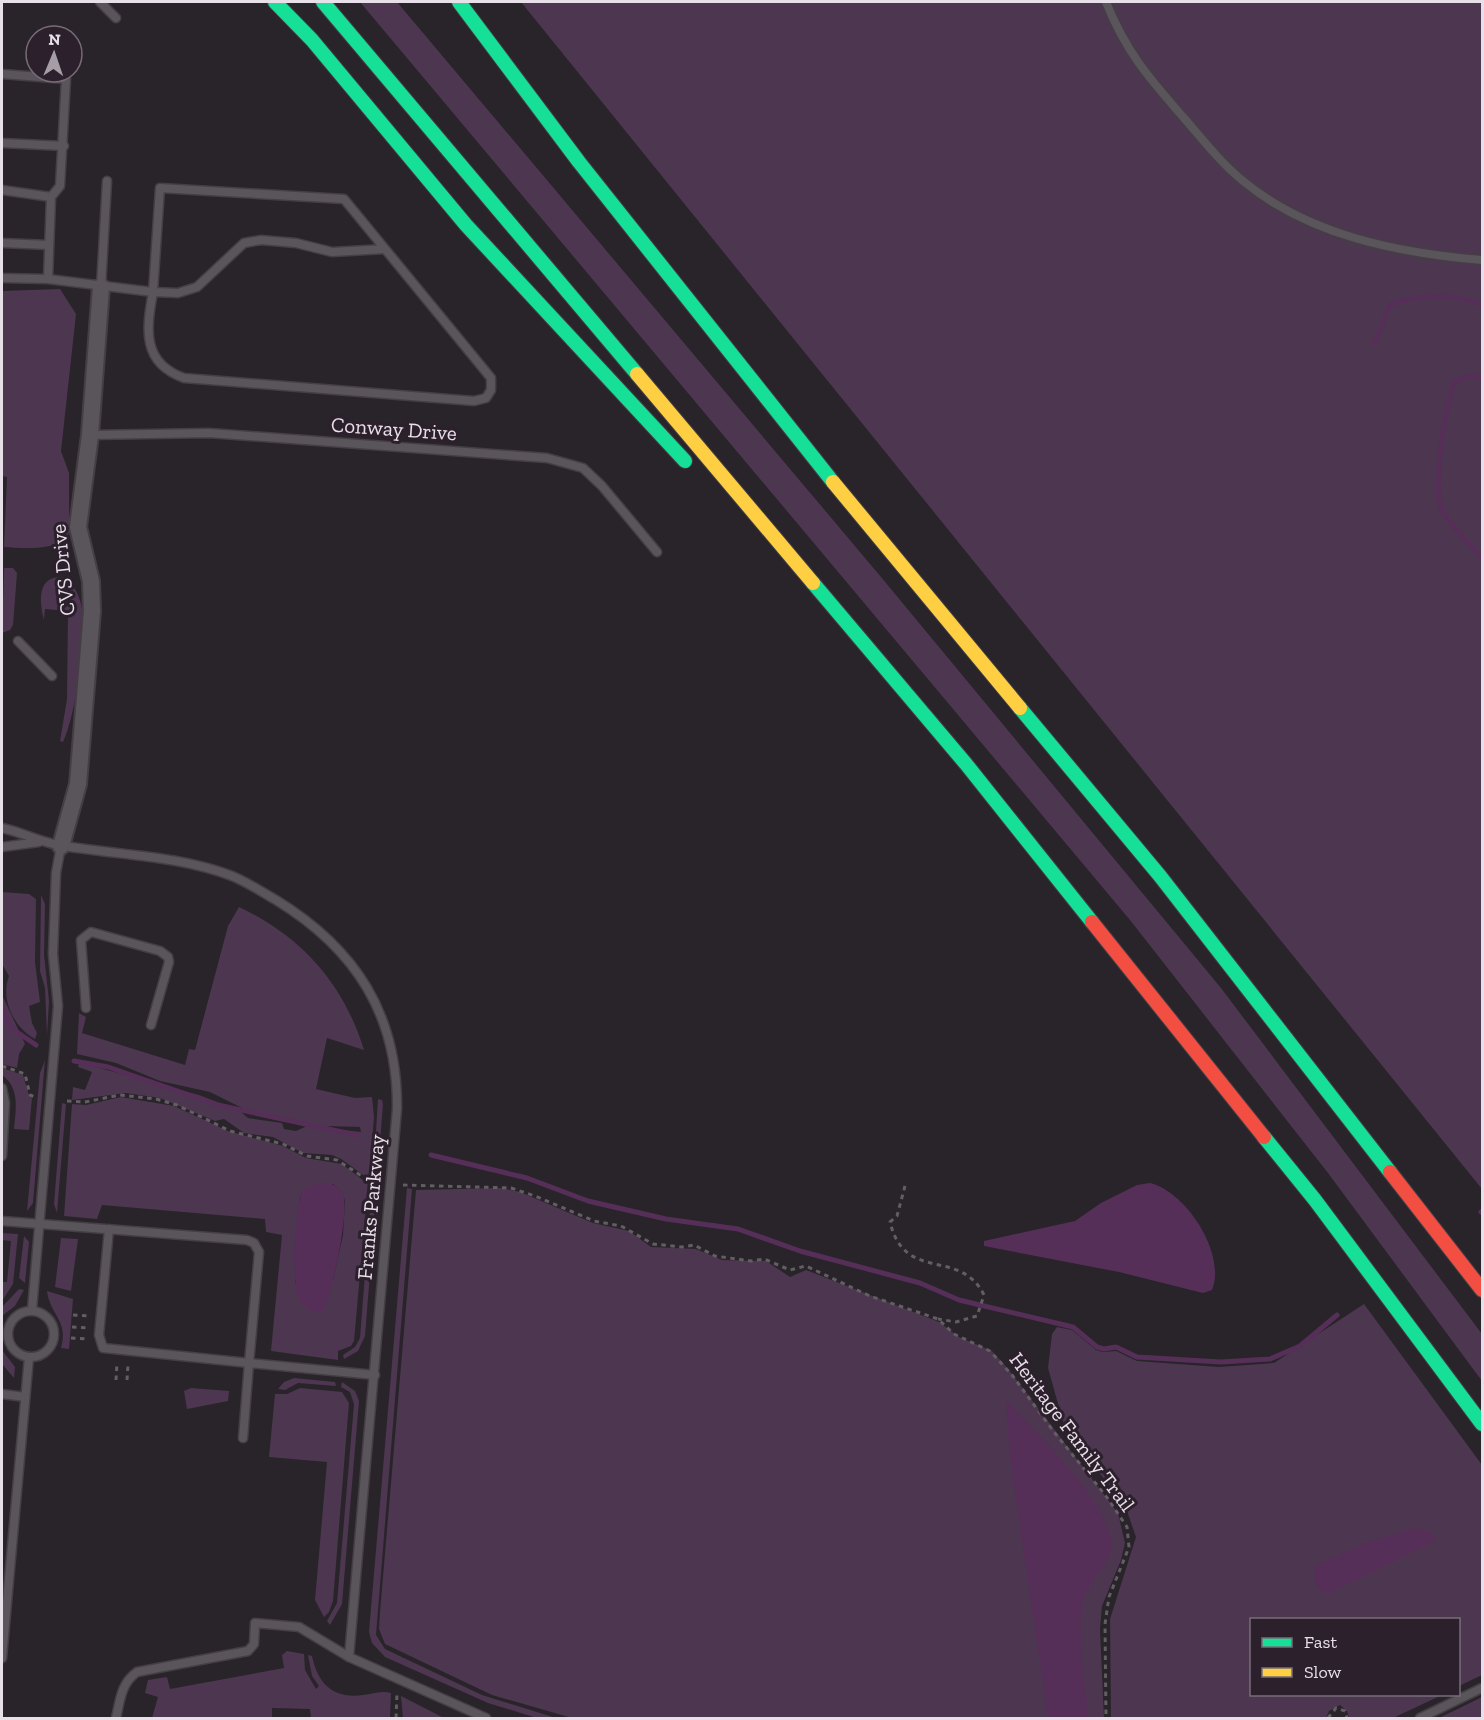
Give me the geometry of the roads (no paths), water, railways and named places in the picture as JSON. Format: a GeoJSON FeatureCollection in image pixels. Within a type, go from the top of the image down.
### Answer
{"type":"FeatureCollection","features":[{"type":"Feature","properties":{"kind":"highway"},"geometry":{"type":"LineString","coordinates":[[275,2],[312,40],[466,225],[692,468]]}},
{"type":"Feature","properties":{"kind":"highway"},"geometry":{"type":"LineString","coordinates":[[322,2],[966,764],[1315,1200],[1482,1424]]}},
{"type":"Feature","properties":{"kind":"highway"},"geometry":{"type":"LineString","coordinates":[[459,2],[579,162],[864,521],[1160,876],[1482,1290]]}},
{"type":"Feature","properties":{"kind":"highway"},"geometry":{"type":"LineString","coordinates":[[461,28],[579,162]]}},
{"type":"Feature","properties":{"kind":"highway"},"geometry":{"type":"LineString","coordinates":[[756,538],[966,764]]}},
{"type":"Feature","properties":{"kind":"street","name":"CVS Drive"},"geometry":{"type":"LineString","coordinates":[[62,846],[78,784],[92,611],[90,581],[78,527],[90,435],[100,287]]}},
{"type":"Feature","properties":{"kind":"lane"},"geometry":{"type":"LineString","coordinates":[[100,2],[116,18]]}},
{"type":"Feature","properties":{"kind":"lane"},"geometry":{"type":"LineString","coordinates":[[1106,2],[1119,34],[1141,70],[1217,156],[1244,182],[1309,221],[1364,241],[1415,253],[1482,260]]}},
{"type":"Feature","properties":{"kind":"lane"},"geometry":{"type":"LineString","coordinates":[[2,74],[66,80],[60,186],[51,197],[48,279]]}},
{"type":"Feature","properties":{"kind":"lane"},"geometry":{"type":"LineString","coordinates":[[2,142],[64,146]]}},
{"type":"Feature","properties":{"kind":"lane"},"geometry":{"type":"LineString","coordinates":[[100,287],[107,181]]}},
{"type":"Feature","properties":{"kind":"lane"},"geometry":{"type":"LineString","coordinates":[[160,188],[344,199],[491,378],[491,390],[486,398],[474,401],[184,378],[170,373],[154,359],[149,338],[153,292],[160,188]]}},
{"type":"Feature","properties":{"kind":"lane"},"geometry":{"type":"LineString","coordinates":[[2,190],[51,197]]}},
{"type":"Feature","properties":{"kind":"lane"},"geometry":{"type":"LineString","coordinates":[[3,279],[48,279],[100,287],[178,293],[197,287],[244,243],[261,240],[296,243],[332,252],[385,249]]}},
{"type":"Feature","properties":{"kind":"lane"},"geometry":{"type":"LineString","coordinates":[[2,243],[49,245]]}},
{"type":"Feature","properties":{"kind":"lane","name":"Conway Drive"},"geometry":{"type":"LineString","coordinates":[[90,435],[209,433],[547,458],[583,468],[602,486],[657,552]]}},
{"type":"Feature","properties":{"kind":"lane"},"geometry":{"type":"LineString","coordinates":[[18,640],[52,676]]}},
{"type":"Feature","properties":{"kind":"lane","name":"Franks Parkway"},"geometry":{"type":"LineString","coordinates":[[2,828],[40,842],[202,867],[234,876],[305,919],[356,969],[372,994],[391,1042],[397,1085],[392,1184],[349,1657]]}},
{"type":"Feature","properties":{"kind":"lane","name":"Franks Parkway"},"geometry":{"type":"LineString","coordinates":[[2,847],[40,842]]}},
{"type":"Feature","properties":{"kind":"lane"},"geometry":{"type":"LineString","coordinates":[[32,1311],[58,1006],[53,954],[56,873],[62,846]]}},
{"type":"Feature","properties":{"kind":"lane"},"geometry":{"type":"LineString","coordinates":[[86,1008],[81,940],[91,932],[160,951],[168,957],[169,962],[151,1025]]}},
{"type":"Feature","properties":{"kind":"lane"},"geometry":{"type":"LineString","coordinates":[[2,1088],[5,1103],[2,1156]]}},
{"type":"Feature","properties":{"kind":"lane"},"geometry":{"type":"LineString","coordinates":[[2,1221],[247,1240],[254,1244],[259,1252],[243,1438]]}},
{"type":"Feature","properties":{"kind":"lane"},"geometry":{"type":"LineString","coordinates":[[109,1229],[99,1335],[103,1348],[375,1375]]}},
{"type":"Feature","properties":{"kind":"lane"},"geometry":{"type":"LineString","coordinates":[[32,1311],[46,1316],[54,1329],[54,1336],[47,1350],[29,1357],[13,1349],[5,1333],[17,1315],[32,1311]]}},
{"type":"Feature","properties":{"kind":"lane"},"geometry":{"type":"LineString","coordinates":[[2,1658],[29,1357]]}},
{"type":"Feature","properties":{"kind":"lane"},"geometry":{"type":"LineString","coordinates":[[2,1394],[25,1397]]}},
{"type":"Feature","properties":{"kind":"lane"},"geometry":{"type":"LineString","coordinates":[[116,1719],[124,1684],[129,1677],[137,1672],[248,1650],[254,1644],[255,1623],[299,1627],[349,1657],[486,1719]]}},
{"type":"Feature","properties":{"kind":"lane"},"geometry":{"type":"LineString","coordinates":[[1420,1719],[1482,1688]]}},
{"type":"Feature","properties":{"kind":"waterway"},"geometry":{"type":"LineString","coordinates":[[1374,343],[1391,304],[1414,298],[1436,296],[1459,298],[1482,304]]}},
{"type":"Feature","properties":{"kind":"waterway"},"geometry":{"type":"LineString","coordinates":[[1482,377],[1466,377],[1455,382],[1444,428],[1438,485],[1443,512],[1482,559]]}},
{"type":"Feature","properties":{"kind":"waterway"},"geometry":{"type":"LineString","coordinates":[[2,1007],[11,1028],[36,1045]]}},
{"type":"Feature","properties":{"kind":"waterway"},"geometry":{"type":"LineString","coordinates":[[74,1061],[108,1067],[218,1105],[356,1135]]}},
{"type":"Feature","properties":{"kind":"waterway"},"geometry":{"type":"LineString","coordinates":[[431,1155],[527,1178],[588,1201],[666,1219],[738,1229],[800,1251],[920,1283],[959,1300],[1073,1327],[1097,1347],[1104,1349],[1116,1347],[1137,1357],[1221,1362],[1270,1359],[1300,1346],[1337,1315]]}}]}
